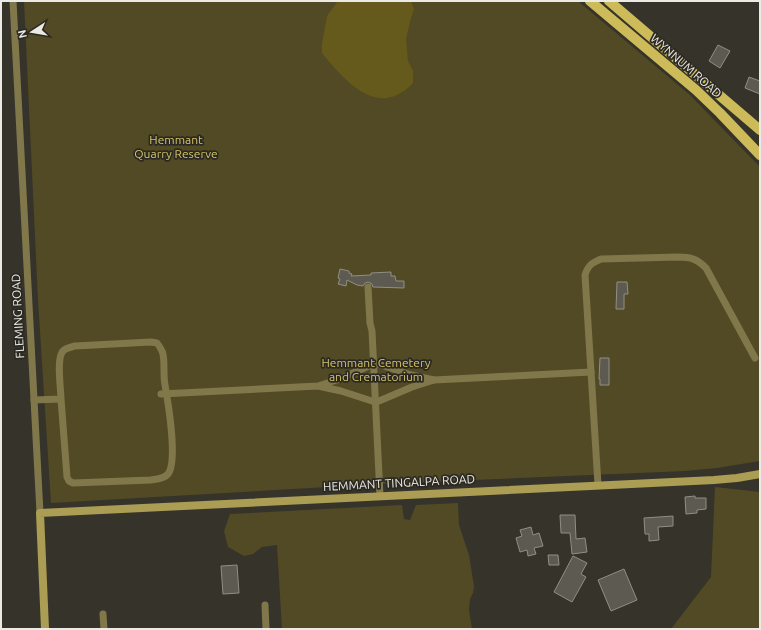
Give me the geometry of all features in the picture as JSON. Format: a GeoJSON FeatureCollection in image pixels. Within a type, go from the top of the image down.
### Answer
{"type":"FeatureCollection","features":[{"type":"Feature","properties":{"kind":"main road","name":"WYNNUM ROAD"},"geometry":{"type":"LineString","coordinates":[[590,1],[696,90],[725,118],[760,156]]}},
{"type":"Feature","properties":{"kind":"main road","name":"WYNNUM ROAD"},"geometry":{"type":"LineString","coordinates":[[609,1],[760,130]]}},
{"type":"Feature","properties":{"kind":"street","name":"FLEMING ROAD"},"geometry":{"type":"LineString","coordinates":[[13,1],[45,629]]}},
{"type":"Feature","properties":{"kind":"street"},"geometry":{"type":"LineString","coordinates":[[598,485],[586,275],[587,268],[592,262],[601,259],[678,256],[698,260],[706,268],[755,358]]}},
{"type":"Feature","properties":{"kind":"street"},"geometry":{"type":"LineString","coordinates":[[368,287],[374,364],[380,496]]}},
{"type":"Feature","properties":{"kind":"street"},"geometry":{"type":"LineString","coordinates":[[151,342],[157,343],[163,356],[165,384],[164,394],[169,403],[172,447],[170,469],[167,475],[151,480],[73,483],[69,481],[67,477],[61,399],[60,358],[62,352],[67,348],[75,346],[151,342]]}},
{"type":"Feature","properties":{"kind":"street"},"geometry":{"type":"LineString","coordinates":[[164,394],[318,386],[340,379],[374,364],[434,380]]}},
{"type":"Feature","properties":{"kind":"street"},"geometry":{"type":"LineString","coordinates":[[318,386],[341,391],[375,402],[434,380],[591,372]]}},
{"type":"Feature","properties":{"kind":"street"},"geometry":{"type":"LineString","coordinates":[[411,375],[412,387]]}},
{"type":"Feature","properties":{"kind":"street"},"geometry":{"type":"LineString","coordinates":[[340,379],[341,391]]}},
{"type":"Feature","properties":{"kind":"street"},"geometry":{"type":"LineString","coordinates":[[34,400],[61,399]]}},
{"type":"Feature","properties":{"kind":"street","name":"HEMMANT TINGALPA ROAD"},"geometry":{"type":"LineString","coordinates":[[40,513],[737,478],[760,474]]}},
{"type":"Feature","properties":{"kind":"street"},"geometry":{"type":"LineString","coordinates":[[265,605],[266,629]]}},
{"type":"Feature","properties":{"kind":"street"},"geometry":{"type":"LineString","coordinates":[[103,614],[104,629]]}},
{"type":"Feature","properties":{"kind":"green space"},"geometry":{"type":"Polygon","coordinates":[[[24,1],[578,1],[690,95],[760,167],[760,461],[717,468],[685,471],[380,484],[51,503],[38,300],[24,1]]]}},
{"type":"Feature","properties":{"kind":"green space"},"geometry":{"type":"Polygon","coordinates":[[[715,487],[760,492],[760,629],[671,629],[711,577],[715,487]]]}},
{"type":"Feature","properties":{"kind":"green space"},"geometry":{"type":"Polygon","coordinates":[[[458,503],[459,525],[469,555],[474,586],[470,599],[469,610],[472,629],[282,629],[277,545],[262,547],[253,554],[244,556],[228,547],[224,531],[230,514],[402,505],[404,519],[410,520],[416,505],[458,503]]]}},
{"type":"Feature","properties":{"kind":"shaded area"},"geometry":{"type":"Polygon","coordinates":[[[338,1],[411,1],[414,9],[406,39],[408,61],[413,71],[413,83],[400,93],[387,98],[375,97],[352,85],[341,75],[322,53],[322,44],[327,16],[338,1]]]}},
{"type":"Feature","properties":{"kind":"building"},"geometry":{"type":"Polygon","coordinates":[[[718,45],[730,51],[720,68],[709,61],[718,45]]]}},
{"type":"Feature","properties":{"kind":"building"},"geometry":{"type":"Polygon","coordinates":[[[749,77],[760,81],[760,94],[745,88],[749,77]]]}},
{"type":"Feature","properties":{"kind":"building"},"geometry":{"type":"Polygon","coordinates":[[[340,269],[349,271],[349,273],[352,274],[351,276],[391,272],[391,276],[395,276],[396,281],[404,281],[404,288],[373,287],[372,284],[368,282],[363,286],[347,280],[346,286],[338,284],[340,279],[338,278],[340,269]]]}},
{"type":"Feature","properties":{"kind":"building"},"geometry":{"type":"Polygon","coordinates":[[[617,282],[627,282],[628,294],[624,294],[624,309],[616,309],[617,282]]]}},
{"type":"Feature","properties":{"kind":"building"},"geometry":{"type":"Polygon","coordinates":[[[600,358],[609,358],[609,385],[600,385],[600,358]]]}},
{"type":"Feature","properties":{"kind":"building"},"geometry":{"type":"Polygon","coordinates":[[[695,496],[695,498],[706,498],[706,509],[697,510],[697,513],[686,514],[685,497],[695,496]]]}},
{"type":"Feature","properties":{"kind":"building"},"geometry":{"type":"Polygon","coordinates":[[[560,515],[575,515],[576,539],[585,538],[587,552],[572,554],[570,533],[561,533],[560,515]]]}},
{"type":"Feature","properties":{"kind":"building"},"geometry":{"type":"Polygon","coordinates":[[[673,516],[673,526],[658,527],[659,540],[649,541],[649,534],[645,534],[644,518],[673,516]]]}},
{"type":"Feature","properties":{"kind":"building"},"geometry":{"type":"Polygon","coordinates":[[[531,527],[533,535],[539,533],[543,546],[534,548],[536,554],[528,556],[527,550],[520,552],[516,538],[522,536],[520,530],[531,527]]]}},
{"type":"Feature","properties":{"kind":"building"},"geometry":{"type":"Polygon","coordinates":[[[548,555],[558,555],[559,565],[549,565],[548,555]]]}},
{"type":"Feature","properties":{"kind":"building"},"geometry":{"type":"Polygon","coordinates":[[[573,556],[587,563],[581,574],[586,577],[572,602],[554,592],[573,556]]]}},
{"type":"Feature","properties":{"kind":"building"},"geometry":{"type":"Polygon","coordinates":[[[237,565],[239,593],[223,594],[221,566],[237,565]]]}},
{"type":"Feature","properties":{"kind":"building"},"geometry":{"type":"Polygon","coordinates":[[[624,569],[637,600],[611,611],[598,580],[624,569]]]}},
{"type":"Feature","properties":{"kind":"park label","name":"Hemmant Quarry Reserve"},"geometry":{"type":"Point","coordinates":[176,147]}},
{"type":"Feature","properties":{"kind":"park label","name":"Hemmant Cemetery and Crematorium"},"geometry":{"type":"Point","coordinates":[376,370]}}]}
